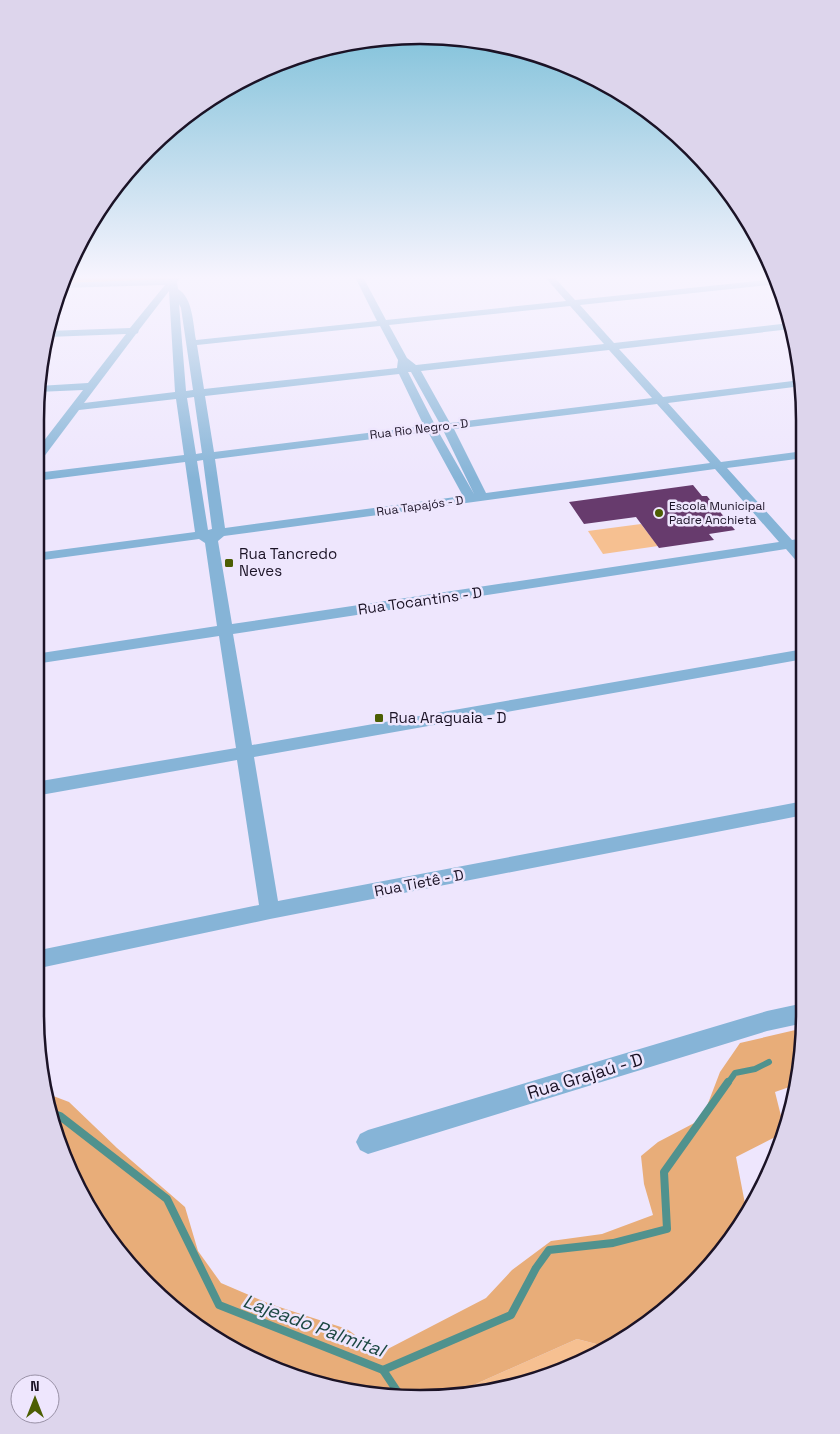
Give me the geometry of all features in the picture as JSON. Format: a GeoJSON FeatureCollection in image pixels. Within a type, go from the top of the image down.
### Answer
{"type":"FeatureCollection","features":[{"type":"Feature","properties":{"kind":"street"},"geometry":{"type":"LineString","coordinates":[[44,449],[125,344]]}},
{"type":"Feature","properties":{"kind":"street"},"geometry":{"type":"LineString","coordinates":[[178,344],[181,395],[190,458],[210,536],[270,911]]}},
{"type":"Feature","properties":{"kind":"street"},"geometry":{"type":"LineString","coordinates":[[191,344],[218,517],[210,536]]}},
{"type":"Feature","properties":{"kind":"street"},"geometry":{"type":"LineString","coordinates":[[395,344],[406,366],[431,428],[476,499]]}},
{"type":"Feature","properties":{"kind":"street"},"geometry":{"type":"LineString","coordinates":[[76,407],[406,366],[631,344]]}},
{"type":"Feature","properties":{"kind":"street"},"geometry":{"type":"LineString","coordinates":[[612,346],[796,551]]}},
{"type":"Feature","properties":{"kind":"street"},"geometry":{"type":"LineString","coordinates":[[406,366],[421,378],[447,426],[477,484],[476,499]]}},
{"type":"Feature","properties":{"kind":"street","name":"Rua Rio Negro - D"},"geometry":{"type":"LineString","coordinates":[[44,476],[794,384]]}},
{"type":"Feature","properties":{"kind":"street"},"geometry":{"type":"LineString","coordinates":[[46,389],[92,386]]}},
{"type":"Feature","properties":{"kind":"street","name":"Rua Tapajós - D"},"geometry":{"type":"LineString","coordinates":[[44,556],[210,536],[796,455]]}},
{"type":"Feature","properties":{"kind":"street","name":"Rua Tocantins - D"},"geometry":{"type":"LineString","coordinates":[[44,659],[796,543]]}},
{"type":"Feature","properties":{"kind":"street"},"geometry":{"type":"LineString","coordinates":[[44,788],[796,655]]}},
{"type":"Feature","properties":{"kind":"street","name":"Rua Tietê - D"},"geometry":{"type":"LineString","coordinates":[[44,958],[270,911],[796,810]]}},
{"type":"Feature","properties":{"kind":"street","name":"Rua Grajaú - D"},"geometry":{"type":"LineString","coordinates":[[368,1142],[767,1021],[796,1015]]}},
{"type":"Feature","properties":{"kind":"shaded area"},"geometry":{"type":"Polygon","coordinates":[[[641,524],[658,546],[603,554],[588,531],[641,524]]]}},
{"type":"Feature","properties":{"kind":"shaded area"},"geometry":{"type":"Polygon","coordinates":[[[795,1030],[789,1087],[775,1092],[781,1117],[775,1137],[736,1157],[745,1204],[733,1223],[703,1262],[668,1297],[629,1327],[599,1345],[577,1339],[469,1387],[445,1389],[420,1390],[371,1387],[323,1377],[276,1362],[211,1327],[172,1297],[154,1280],[137,1262],[107,1223],[72,1158],[53,1096],[69,1102],[117,1148],[185,1207],[198,1251],[221,1283],[270,1304],[347,1329],[380,1353],[486,1298],[512,1270],[551,1241],[602,1234],[653,1215],[644,1184],[641,1156],[658,1142],[702,1119],[720,1072],[740,1043],[795,1030]]]}},
{"type":"Feature","properties":{"kind":"shaded area"},"geometry":{"type":"Polygon","coordinates":[[[577,1339],[599,1345],[564,1362],[541,1370],[493,1383],[469,1387],[577,1339]]]}},
{"type":"Feature","properties":{"kind":"building"},"geometry":{"type":"Polygon","coordinates":[[[693,485],[702,496],[707,496],[735,530],[709,534],[714,540],[659,548],[636,517],[584,524],[569,502],[693,485]]]}},
{"type":"Feature","properties":{"kind":"waterway","name":"Lajeado Palmital"},"geometry":{"type":"LineString","coordinates":[[728,1083],[735,1073],[755,1069],[769,1062]]}},
{"type":"Feature","properties":{"kind":"waterway","name":"Lajeado Palmital"},"geometry":{"type":"LineString","coordinates":[[383,1370],[511,1315],[536,1268],[549,1250],[613,1243],[667,1229],[664,1172],[728,1082]]}},
{"type":"Feature","properties":{"kind":"waterway","name":"Lajeado Palmital"},"geometry":{"type":"LineString","coordinates":[[58,1115],[167,1199],[219,1305],[383,1370]]}},
{"type":"Feature","properties":{"kind":"waterway"},"geometry":{"type":"LineString","coordinates":[[383,1370],[396,1389]]}},
{"type":"Feature","properties":{"kind":"place","name":"Escola Municipal Padre Anchieta"},"geometry":{"type":"Point","coordinates":[659,513]}},
{"type":"Feature","properties":{"kind":"place","name":"Rua Tancredo Neves"},"geometry":{"type":"Point","coordinates":[229,563]}},
{"type":"Feature","properties":{"kind":"place","name":"Rua Araguaia - D"},"geometry":{"type":"Point","coordinates":[379,718]}}]}
